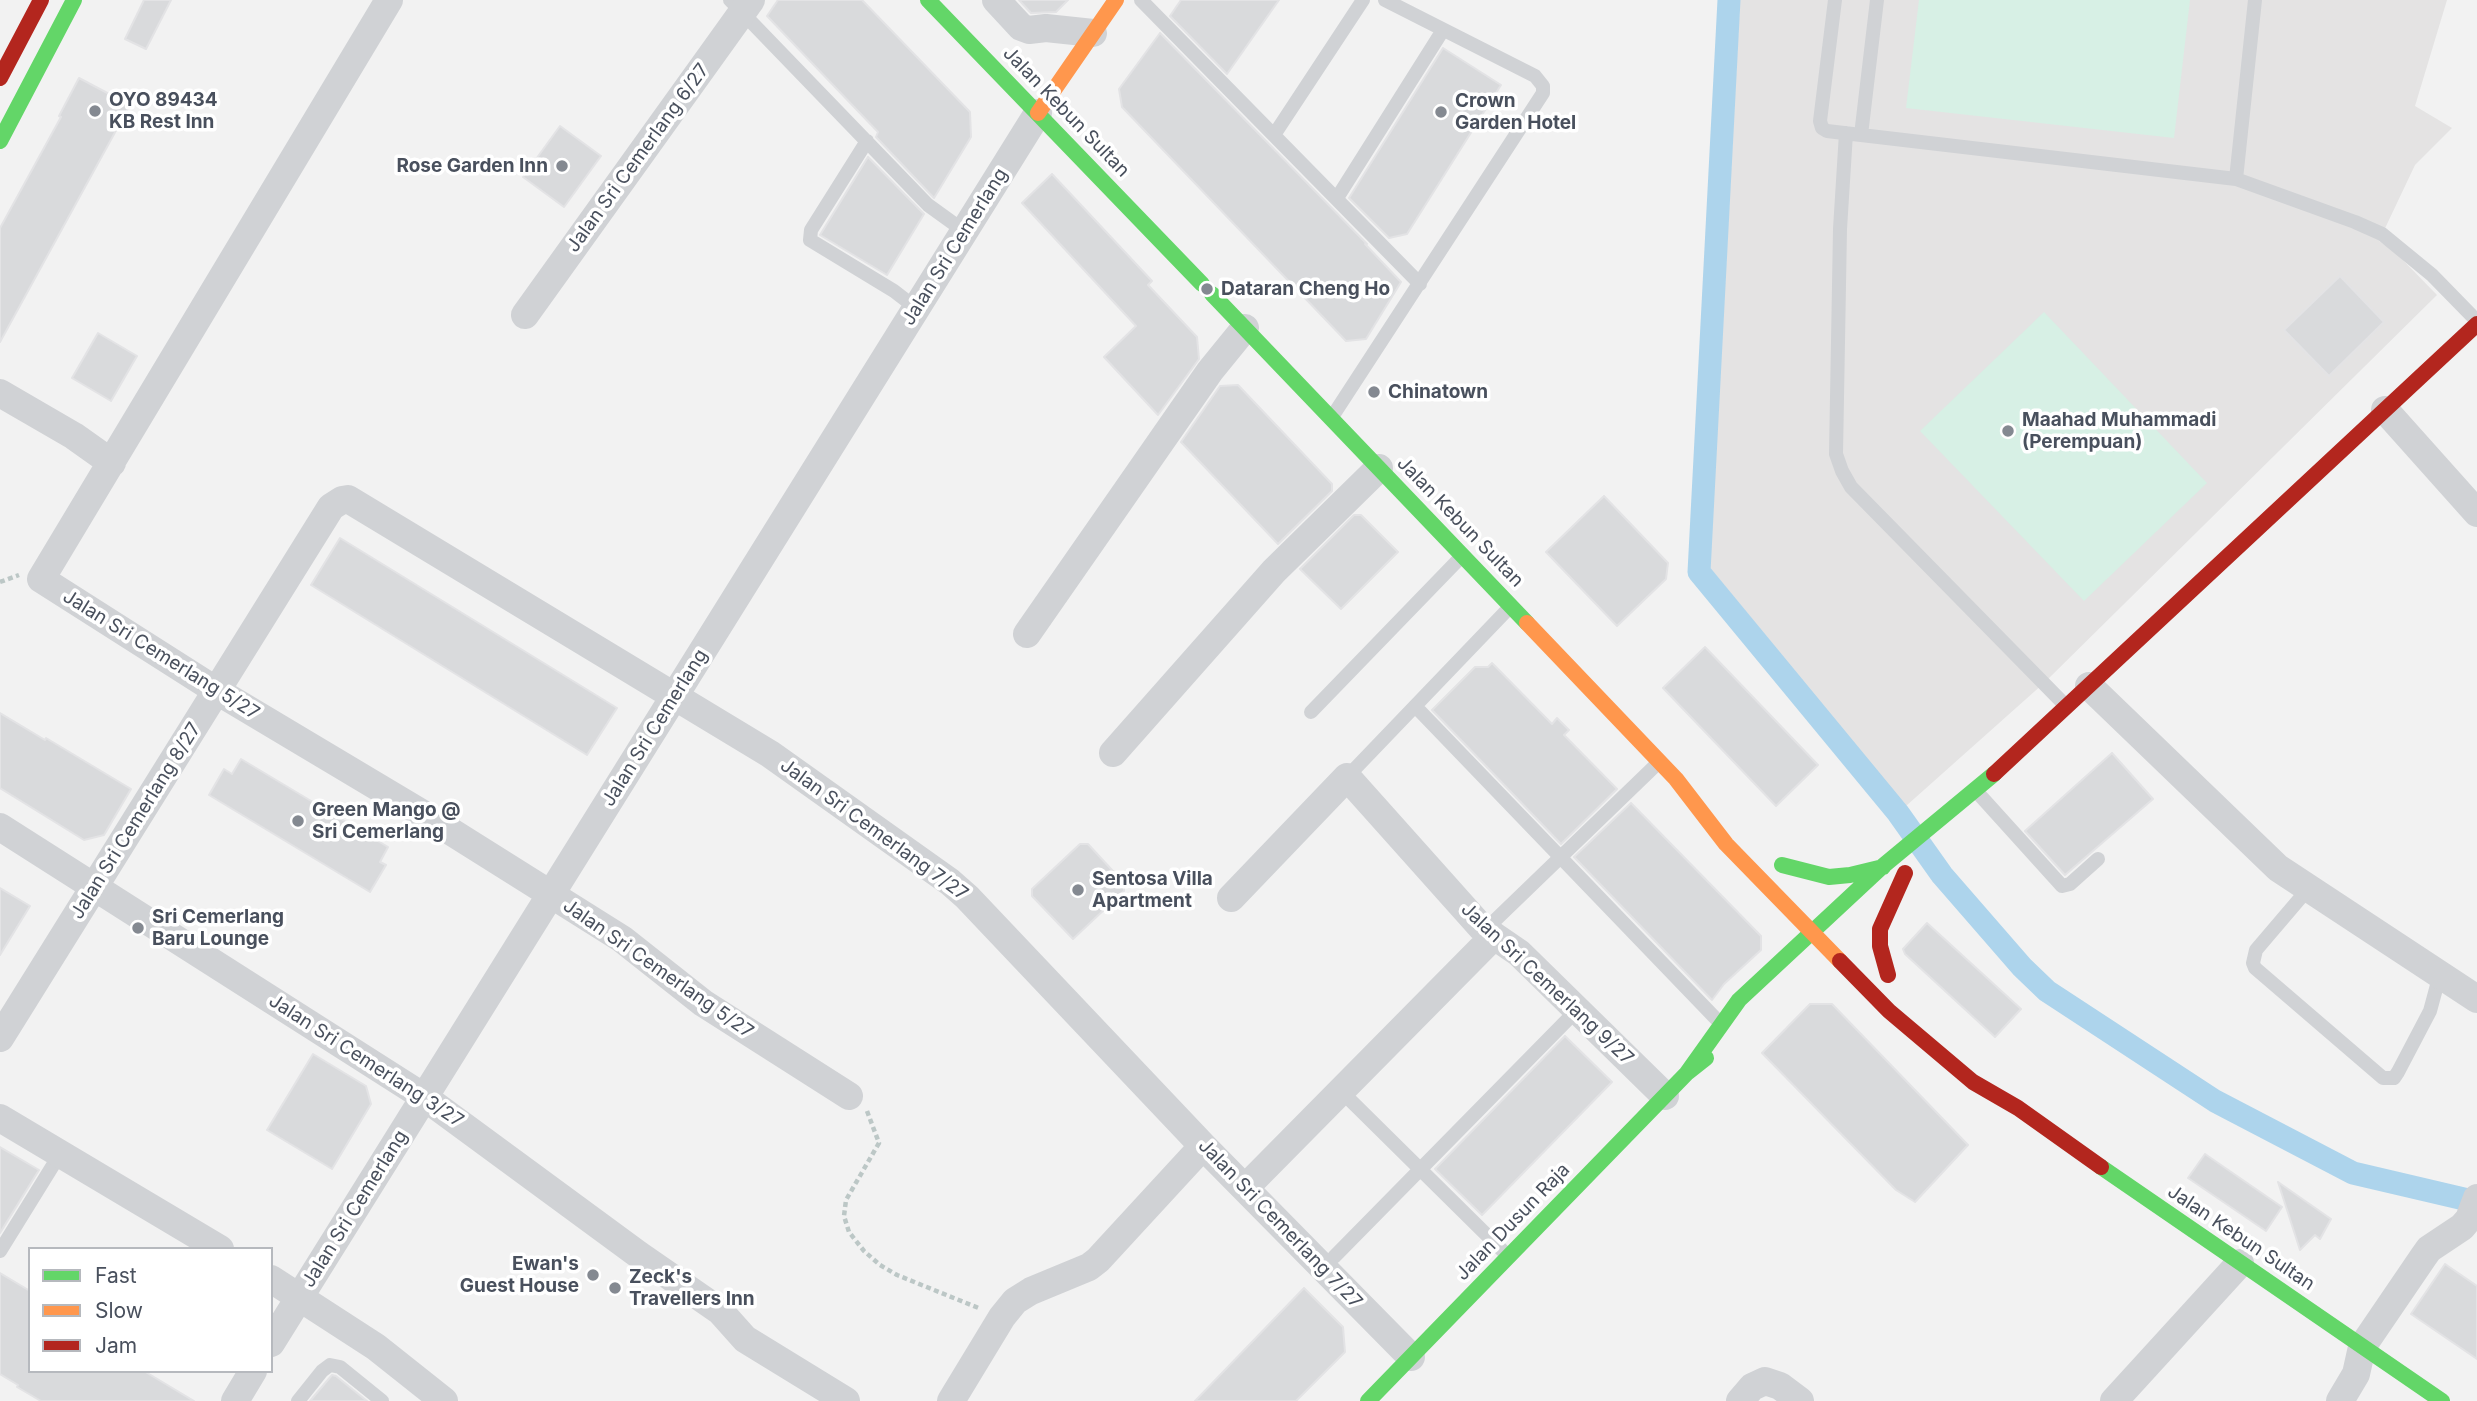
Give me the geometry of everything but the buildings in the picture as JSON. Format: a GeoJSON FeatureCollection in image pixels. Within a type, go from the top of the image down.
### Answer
{"type":"FeatureCollection","features":[{"type":"Feature","properties":{"kind":"main road"},"geometry":{"type":"LineString","coordinates":[[0,78],[41,0]]}},
{"type":"Feature","properties":{"kind":"main road"},"geometry":{"type":"LineString","coordinates":[[0,141],[74,0]]}},
{"type":"Feature","properties":{"kind":"main road","name":"Jalan Kebun Sultan"},"geometry":{"type":"LineString","coordinates":[[928,0],[1660,762],[1726,844],[1812,933],[1829,931],[1889,1011],[1973,1082],[2018,1108],[2442,1401]]}},
{"type":"Feature","properties":{"kind":"main road"},"geometry":{"type":"LineString","coordinates":[[1038,113],[1116,0]]}},
{"type":"Feature","properties":{"kind":"main road"},"geometry":{"type":"LineString","coordinates":[[1875,902],[1907,870],[1944,823],[1976,791],[2477,323]]}},
{"type":"Feature","properties":{"kind":"main road","name":"Jalan Kebun Sultan"},"geometry":{"type":"LineString","coordinates":[[1676,779],[1718,808]]}},
{"type":"Feature","properties":{"kind":"main road","name":"Jalan Dusun Raja"},"geometry":{"type":"LineString","coordinates":[[1368,1401],[1729,1029],[1739,1000],[1812,933],[1829,931],[1883,866],[1944,823]]}},
{"type":"Feature","properties":{"kind":"main road"},"geometry":{"type":"LineString","coordinates":[[1802,886],[1778,861],[1799,871],[1829,877],[1850,875],[1883,866]]}},
{"type":"Feature","properties":{"kind":"main road"},"geometry":{"type":"LineString","coordinates":[[1888,975],[1880,946],[1880,929],[1907,870]]}},
{"type":"Feature","properties":{"kind":"main road"},"geometry":{"type":"LineString","coordinates":[[1862,948],[1902,990]]}},
{"type":"Feature","properties":{"kind":"main road","name":"Jalan Kebun Sultan"},"geometry":{"type":"LineString","coordinates":[[1984,1069],[2018,1108]]}},
{"type":"Feature","properties":{"kind":"street","name":"Jalan Sri Cemerlang 5/27"},"geometry":{"type":"LineString","coordinates":[[389,0],[41,579],[217,691],[423,814],[622,939],[703,1003],[849,1096]]}},
{"type":"Feature","properties":{"kind":"street"},"geometry":{"type":"LineString","coordinates":[[996,0],[1021,27],[1028,30],[1046,28],[1093,33]]}},
{"type":"Feature","properties":{"kind":"street","name":"Jalan Sri Cemerlang 6/27"},"geometry":{"type":"LineString","coordinates":[[525,315],[742,4]]}},
{"type":"Feature","properties":{"kind":"street","name":"Jalan Sri Cemerlang"},"geometry":{"type":"LineString","coordinates":[[273,1340],[1038,113]]}},
{"type":"Feature","properties":{"kind":"street"},"geometry":{"type":"LineString","coordinates":[[1027,634],[1210,371],[1245,328]]}},
{"type":"Feature","properties":{"kind":"street"},"geometry":{"type":"LineString","coordinates":[[0,393],[74,436],[112,463]]}},
{"type":"Feature","properties":{"kind":"street"},"geometry":{"type":"LineString","coordinates":[[2385,410],[2477,513]]}},
{"type":"Feature","properties":{"kind":"street"},"geometry":{"type":"LineString","coordinates":[[1113,753],[1273,571],[1379,468]]}},
{"type":"Feature","properties":{"kind":"street","name":"Jalan Sri Cemerlang 7/27"},"geometry":{"type":"LineString","coordinates":[[342,500],[354,502],[770,754],[958,890],[1203,1146],[1411,1357]]}},
{"type":"Feature","properties":{"kind":"street","name":"Jalan Sri Cemerlang 8/27"},"geometry":{"type":"LineString","coordinates":[[0,1038],[331,508],[342,500]]}},
{"type":"Feature","properties":{"kind":"street"},"geometry":{"type":"LineString","coordinates":[[2089,686],[2278,868],[2477,999]]}},
{"type":"Feature","properties":{"kind":"street"},"geometry":{"type":"LineString","coordinates":[[1231,898],[1347,777]]}},
{"type":"Feature","properties":{"kind":"street","name":"Jalan Sri Cemerlang 9/27"},"geometry":{"type":"LineString","coordinates":[[1347,777],[1490,933],[1519,953],[1665,1096]]}},
{"type":"Feature","properties":{"kind":"street","name":"Jalan Sri Cemerlang 3/27"},"geometry":{"type":"LineString","coordinates":[[0,827],[425,1097],[639,1255],[720,1311],[745,1339],[846,1401]]}},
{"type":"Feature","properties":{"kind":"street"},"geometry":{"type":"LineString","coordinates":[[1245,1188],[1490,933]]}},
{"type":"Feature","properties":{"kind":"street"},"geometry":{"type":"LineString","coordinates":[[0,1118],[217,1247]]}},
{"type":"Feature","properties":{"kind":"street"},"geometry":{"type":"LineString","coordinates":[[951,1401],[1002,1317],[1015,1301],[1098,1260],[1203,1146]]}},
{"type":"Feature","properties":{"kind":"street"},"geometry":{"type":"LineString","coordinates":[[2340,1401],[2356,1374],[2362,1347],[2424,1256],[2462,1227],[2473,1208]]}},
{"type":"Feature","properties":{"kind":"street"},"geometry":{"type":"LineString","coordinates":[[2114,1401],[2240,1263]]}},
{"type":"Feature","properties":{"kind":"street"},"geometry":{"type":"LineString","coordinates":[[273,1280],[376,1347],[444,1401]]}},
{"type":"Feature","properties":{"kind":"street"},"geometry":{"type":"LineString","coordinates":[[235,1401],[252,1373]]}},
{"type":"Feature","properties":{"kind":"street"},"geometry":{"type":"LineString","coordinates":[[1740,1401],[1752,1387],[1765,1381],[1780,1386],[1800,1401]]}},
{"type":"Feature","properties":{"kind":"lane"},"geometry":{"type":"LineString","coordinates":[[1141,0],[1420,284]]}},
{"type":"Feature","properties":{"kind":"lane"},"geometry":{"type":"LineString","coordinates":[[1274,135],[1363,0]]}},
{"type":"Feature","properties":{"kind":"lane"},"geometry":{"type":"LineString","coordinates":[[1331,418],[1543,93],[1544,86],[1535,76],[1385,0]]}},
{"type":"Feature","properties":{"kind":"lane"},"geometry":{"type":"LineString","coordinates":[[1835,0],[1820,124],[1828,131],[2236,179],[2382,234],[2432,275],[2477,323]]}},
{"type":"Feature","properties":{"kind":"lane"},"geometry":{"type":"LineString","coordinates":[[1861,135],[1878,0]]}},
{"type":"Feature","properties":{"kind":"lane"},"geometry":{"type":"LineString","coordinates":[[2236,179],[2255,0]]}},
{"type":"Feature","properties":{"kind":"lane"},"geometry":{"type":"LineString","coordinates":[[742,4],[928,205],[964,231]]}},
{"type":"Feature","properties":{"kind":"lane"},"geometry":{"type":"LineString","coordinates":[[1336,198],[1443,30]]}},
{"type":"Feature","properties":{"kind":"lane"},"geometry":{"type":"LineString","coordinates":[[1846,133],[1840,229],[1836,454],[1842,471],[1851,487],[2067,707]]}},
{"type":"Feature","properties":{"kind":"lane"},"geometry":{"type":"LineString","coordinates":[[867,141],[811,230],[810,240],[894,291],[916,308]]}},
{"type":"Feature","properties":{"kind":"lane"},"geometry":{"type":"LineString","coordinates":[[1311,712],[1463,555]]}},
{"type":"Feature","properties":{"kind":"lane"},"geometry":{"type":"LineString","coordinates":[[1347,777],[1511,606]]}},
{"type":"Feature","properties":{"kind":"lane"},"geometry":{"type":"LineString","coordinates":[[1415,706],[1729,1029]]}},
{"type":"Feature","properties":{"kind":"lane"},"geometry":{"type":"LineString","coordinates":[[1490,933],[1561,857],[1660,762]]}},
{"type":"Feature","properties":{"kind":"lane"},"geometry":{"type":"LineString","coordinates":[[1976,791],[2062,886],[2070,884],[2098,859]]}},
{"type":"Feature","properties":{"kind":"lane"},"geometry":{"type":"LineString","coordinates":[[2308,889],[2256,950],[2253,963],[2255,968],[2383,1078],[2394,1078],[2398,1072],[2430,1011],[2440,974]]}},
{"type":"Feature","properties":{"kind":"lane"},"geometry":{"type":"LineString","coordinates":[[1334,1256],[1577,1010]]}},
{"type":"Feature","properties":{"kind":"lane"},"geometry":{"type":"LineString","coordinates":[[1341,1091],[1509,1256]]}},
{"type":"Feature","properties":{"kind":"lane"},"geometry":{"type":"LineString","coordinates":[[0,1251],[60,1154]]}},
{"type":"Feature","properties":{"kind":"lane"},"geometry":{"type":"LineString","coordinates":[[298,1401],[330,1365],[340,1367],[382,1401]]}},
{"type":"Feature","properties":{"kind":"path"},"geometry":{"type":"LineString","coordinates":[[849,1096],[865,1108],[879,1143],[846,1200],[844,1216],[849,1232],[864,1251],[897,1275],[1002,1317]]}},
{"type":"Feature","properties":{"kind":"shaded area","name":"Maahad Muhammadi (Perempuan)"},"geometry":{"type":"Polygon","coordinates":[[[1740,0],[2447,0],[2415,106],[2452,128],[2415,165],[2379,241],[2395,252],[2437,295],[2044,683],[1906,806],[1710,568],[1740,0]]]}},
{"type":"Feature","properties":{"kind":"green space"},"geometry":{"type":"Polygon","coordinates":[[[1919,0],[2190,0],[2174,138],[1906,108],[1919,0]]]}},
{"type":"Feature","properties":{"kind":"green space"},"geometry":{"type":"Polygon","coordinates":[[[2044,312],[2207,483],[2084,601],[1920,431],[2044,312]]]}},
{"type":"Feature","properties":{"kind":"waterway"},"geometry":{"type":"LineString","coordinates":[[1729,0],[1699,572],[1898,813],[1942,875],[2022,967],[2047,991],[2215,1101],[2353,1173],[2477,1202]]}},
{"type":"Feature","properties":{"kind":"traffic: fast"},"geometry":{"type":"LineString","coordinates":[[0,141],[74,0]]}},
{"type":"Feature","properties":{"kind":"traffic: fast"},"geometry":{"type":"LineString","coordinates":[[928,0],[1202,284]]}},
{"type":"Feature","properties":{"kind":"traffic: fast"},"geometry":{"type":"LineString","coordinates":[[1212,294],[1527,623]]}},
{"type":"Feature","properties":{"kind":"traffic: fast"},"geometry":{"type":"LineString","coordinates":[[1687,1073],[1739,1000],[1883,866],[1994,774]]}},
{"type":"Feature","properties":{"kind":"traffic: fast"},"geometry":{"type":"LineString","coordinates":[[1782,865],[1829,877],[1883,867]]}},
{"type":"Feature","properties":{"kind":"traffic: fast"},"geometry":{"type":"LineString","coordinates":[[1368,1401],[1687,1073],[1706,1058]]}},
{"type":"Feature","properties":{"kind":"traffic: fast"},"geometry":{"type":"LineString","coordinates":[[2101,1167],[2442,1401]]}},
{"type":"Feature","properties":{"kind":"traffic: slow"},"geometry":{"type":"LineString","coordinates":[[1038,113],[1116,0]]}},
{"type":"Feature","properties":{"kind":"traffic: slow"},"geometry":{"type":"LineString","coordinates":[[1527,623],[1676,779],[1726,844],[1840,961]]}},
{"type":"Feature","properties":{"kind":"traffic: jam"},"geometry":{"type":"LineString","coordinates":[[0,78],[41,0]]}},
{"type":"Feature","properties":{"kind":"traffic: jam"},"geometry":{"type":"LineString","coordinates":[[1994,774],[2477,324]]}},
{"type":"Feature","properties":{"kind":"traffic: jam"},"geometry":{"type":"LineString","coordinates":[[1888,975],[1880,946],[1880,929],[1905,873]]}},
{"type":"Feature","properties":{"kind":"traffic: jam"},"geometry":{"type":"LineString","coordinates":[[1840,961],[1889,1011],[1973,1082],[2018,1108],[2101,1167]]}},
{"type":"Feature","properties":{"kind":"place","name":"OYO 89434 KB Rest Inn"},"geometry":{"type":"Point","coordinates":[95,111]}},
{"type":"Feature","properties":{"kind":"place","name":"Crown Garden Hotel"},"geometry":{"type":"Point","coordinates":[1441,112]}},
{"type":"Feature","properties":{"kind":"place","name":"Rose Garden Inn"},"geometry":{"type":"Point","coordinates":[562,166]}},
{"type":"Feature","properties":{"kind":"place","name":"Dataran Cheng Ho"},"geometry":{"type":"Point","coordinates":[1207,289]}},
{"type":"Feature","properties":{"kind":"place","name":"Chinatown"},"geometry":{"type":"Point","coordinates":[1374,392]}},
{"type":"Feature","properties":{"kind":"place","name":"Maahad Muhammadi (Perempuan)"},"geometry":{"type":"Point","coordinates":[2008,431]}},
{"type":"Feature","properties":{"kind":"place","name":"Green Mango @ Sri Cemerlang"},"geometry":{"type":"Point","coordinates":[298,821]}},
{"type":"Feature","properties":{"kind":"place","name":"Sentosa Villa Apartment"},"geometry":{"type":"Point","coordinates":[1078,890]}},
{"type":"Feature","properties":{"kind":"place","name":"Sri Cemerlang Baru Lounge"},"geometry":{"type":"Point","coordinates":[138,928]}},
{"type":"Feature","properties":{"kind":"place","name":"Ewan's Guest House"},"geometry":{"type":"Point","coordinates":[593,1275]}},
{"type":"Feature","properties":{"kind":"place","name":"Zeck's Travellers Inn"},"geometry":{"type":"Point","coordinates":[615,1288]}}]}
